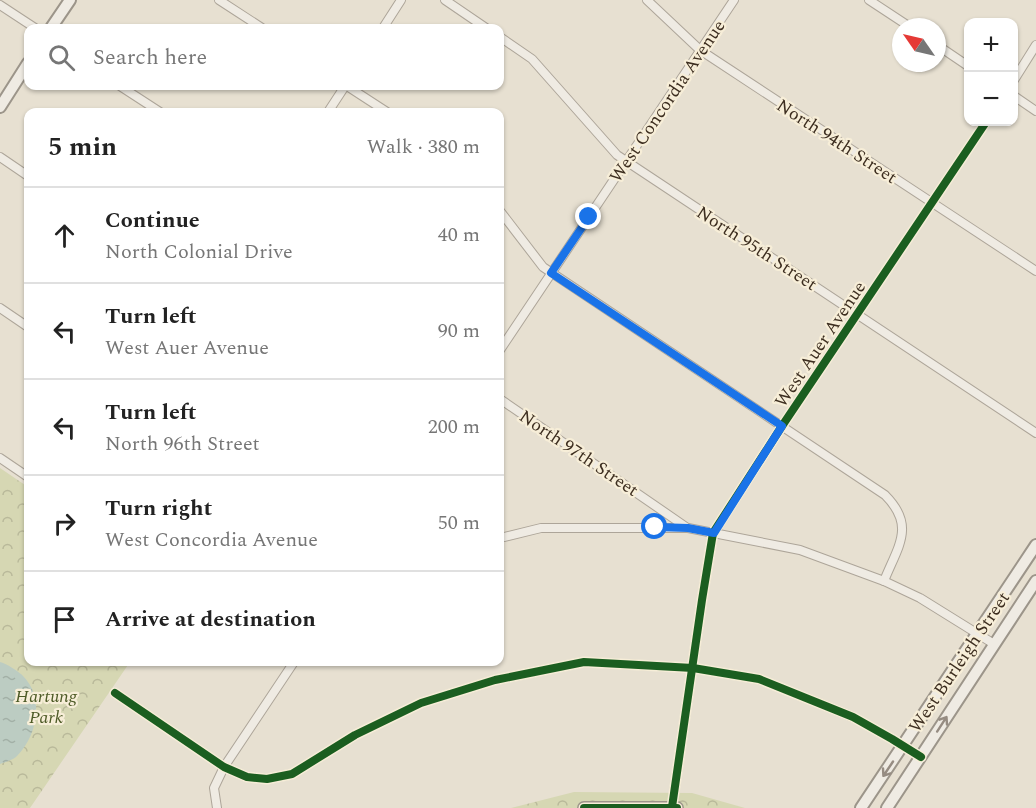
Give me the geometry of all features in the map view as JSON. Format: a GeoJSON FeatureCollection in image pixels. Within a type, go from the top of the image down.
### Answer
{"type":"FeatureCollection","features":[{"type":"Feature","properties":{"kind":"main road"},"geometry":{"type":"LineString","coordinates":[[54,24],[70,0]]}},
{"type":"Feature","properties":{"kind":"main road"},"geometry":{"type":"LineString","coordinates":[[0,107],[24,69]]}},
{"type":"Feature","properties":{"kind":"main road","name":"West Burleigh Street"},"geometry":{"type":"LineString","coordinates":[[861,808],[1036,545]]}},
{"type":"Feature","properties":{"kind":"main road","name":"West Burleigh Street"},"geometry":{"type":"LineString","coordinates":[[887,808],[1036,581]]}},
{"type":"Feature","properties":{"kind":"main road"},"geometry":{"type":"LineString","coordinates":[[584,808],[674,807]]}},
{"type":"Feature","properties":{"kind":"street"},"geometry":{"type":"LineString","coordinates":[[219,0],[256,24]]}},
{"type":"Feature","properties":{"kind":"street"},"geometry":{"type":"LineString","coordinates":[[386,24],[401,0]]}},
{"type":"Feature","properties":{"kind":"street"},"geometry":{"type":"LineString","coordinates":[[445,0],[480,24]]}},
{"type":"Feature","properties":{"kind":"street","name":"North 94th Street"},"geometry":{"type":"LineString","coordinates":[[647,0],[700,50],[1036,271]]}},
{"type":"Feature","properties":{"kind":"street","name":"West Concordia Avenue"},"geometry":{"type":"LineString","coordinates":[[504,344],[734,0]]}},
{"type":"Feature","properties":{"kind":"street"},"geometry":{"type":"LineString","coordinates":[[869,0],[896,18]]}},
{"type":"Feature","properties":{"kind":"street"},"geometry":{"type":"LineString","coordinates":[[0,5],[29,24]]}},
{"type":"Feature","properties":{"kind":"street","name":"North 95th Street"},"geometry":{"type":"LineString","coordinates":[[504,41],[531,59],[617,155],[1036,433]]}},
{"type":"Feature","properties":{"kind":"street"},"geometry":{"type":"LineString","coordinates":[[1018,74],[1036,45]]}},
{"type":"Feature","properties":{"kind":"street"},"geometry":{"type":"LineString","coordinates":[[946,51],[964,63]]}},
{"type":"Feature","properties":{"kind":"street"},"geometry":{"type":"LineString","coordinates":[[126,90],[154,108]]}},
{"type":"Feature","properties":{"kind":"street"},"geometry":{"type":"LineString","coordinates":[[331,108],[343,90]]}},
{"type":"Feature","properties":{"kind":"street"},"geometry":{"type":"LineString","coordinates":[[352,90],[381,108]]}},
{"type":"Feature","properties":{"kind":"street"},"geometry":{"type":"LineString","coordinates":[[1018,99],[1036,111]]}},
{"type":"Feature","properties":{"kind":"street","name":"West Auer Avenue"},"geometry":{"type":"LineString","coordinates":[[674,807],[702,600],[714,533],[782,426],[983,126]]}},
{"type":"Feature","properties":{"kind":"street"},"geometry":{"type":"LineString","coordinates":[[0,157],[24,173]]}},
{"type":"Feature","properties":{"kind":"street"},"geometry":{"type":"LineString","coordinates":[[504,216],[543,267],[551,273],[885,495],[897,507],[903,522],[901,539],[884,581]]}},
{"type":"Feature","properties":{"kind":"street"},"geometry":{"type":"LineString","coordinates":[[0,308],[24,324]]}},
{"type":"Feature","properties":{"kind":"street","name":"North 97th Street"},"geometry":{"type":"LineString","coordinates":[[504,402],[688,528]]}},
{"type":"Feature","properties":{"kind":"street"},"geometry":{"type":"LineString","coordinates":[[0,458],[24,474]]}},
{"type":"Feature","properties":{"kind":"street"},"geometry":{"type":"LineString","coordinates":[[504,537],[541,528],[688,528],[800,550],[884,581],[920,598],[994,644]]}},
{"type":"Feature","properties":{"kind":"street"},"geometry":{"type":"LineString","coordinates":[[115,693],[224,767],[247,777],[267,779],[292,774],[355,735],[421,703],[495,680],[584,662],[693,668],[759,679],[853,717],[921,757]]}},
{"type":"Feature","properties":{"kind":"street"},"geometry":{"type":"LineString","coordinates":[[217,808],[214,788],[224,767],[291,666]]}},
{"type":"Feature","properties":{"kind":"green space","name":"Hartung Park"},"geometry":{"type":"Polygon","coordinates":[[[0,468],[24,484],[24,666],[127,666],[30,808],[0,808],[0,468]]]}},
{"type":"Feature","properties":{"kind":"green space"},"geometry":{"type":"Polygon","coordinates":[[[574,792],[692,793],[745,808],[511,808],[574,792]]]}},
{"type":"Feature","properties":{"kind":"water"},"geometry":{"type":"Polygon","coordinates":[[[0,662],[13,668],[26,679],[32,689],[36,712],[31,736],[25,747],[11,760],[0,764],[0,662]]]}},
{"type":"Feature","properties":{"kind":"cycle path"},"geometry":{"type":"LineString","coordinates":[[672,807],[713,533],[983,126]]}},
{"type":"Feature","properties":{"kind":"cycle path"},"geometry":{"type":"LineString","coordinates":[[115,693],[224,767],[247,777],[267,779],[292,774],[355,735],[421,703],[495,680],[584,662],[693,668],[759,679],[853,717],[921,757]]}},
{"type":"Feature","properties":{"kind":"cycle path"},"geometry":{"type":"LineString","coordinates":[[584,808],[677,808]]}},
{"type":"Feature","properties":{"kind":"route"},"geometry":{"type":"LineString","coordinates":[[589,217],[551,273],[782,426],[714,533],[688,528],[655,527]]}}]}
